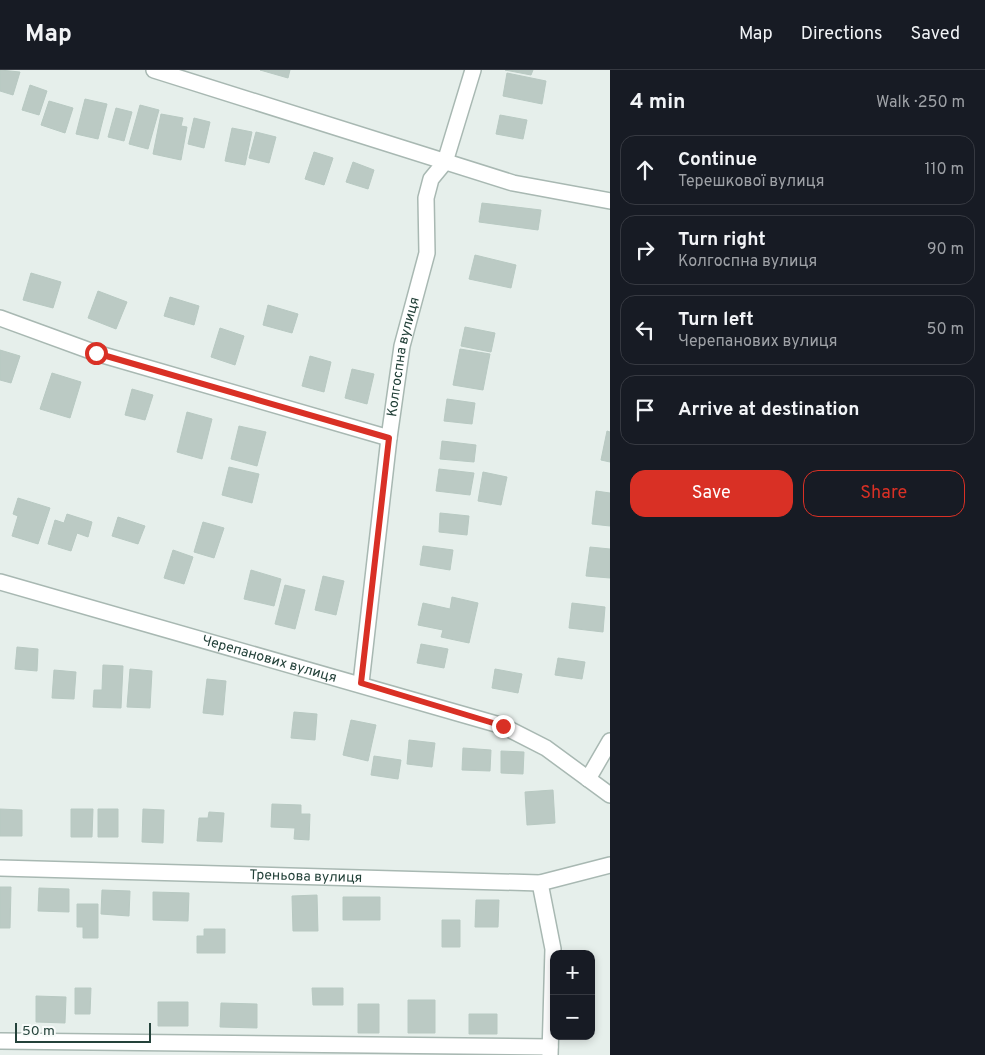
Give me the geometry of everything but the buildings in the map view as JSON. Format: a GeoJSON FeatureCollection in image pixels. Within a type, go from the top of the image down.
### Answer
{"type":"FeatureCollection","features":[{"type":"Feature","properties":{"kind":"street"},"geometry":{"type":"LineString","coordinates":[[154,70],[513,183],[610,202]]}},
{"type":"Feature","properties":{"kind":"street","name":"Колгоспна вулиця"},"geometry":{"type":"LineString","coordinates":[[361,683],[389,438],[402,346],[427,253],[426,198],[431,179],[445,162],[473,70]]}},
{"type":"Feature","properties":{"kind":"street"},"geometry":{"type":"LineString","coordinates":[[0,318],[96,353],[389,438]]}},
{"type":"Feature","properties":{"kind":"street","name":"Черепанових вулиця"},"geometry":{"type":"LineString","coordinates":[[0,582],[361,683],[503,726],[546,748],[610,795]]}},
{"type":"Feature","properties":{"kind":"street"},"geometry":{"type":"LineString","coordinates":[[588,779],[610,741]]}},
{"type":"Feature","properties":{"kind":"street","name":"Треньова вулиця"},"geometry":{"type":"LineString","coordinates":[[0,868],[540,884],[610,866]]}},
{"type":"Feature","properties":{"kind":"street"},"geometry":{"type":"LineString","coordinates":[[0,1041],[33,1048],[550,1051],[553,949],[540,884]]}},
{"type":"Feature","properties":{"kind":"route"},"geometry":{"type":"LineString","coordinates":[[96,353],[389,438],[361,683],[503,726]]}}]}
